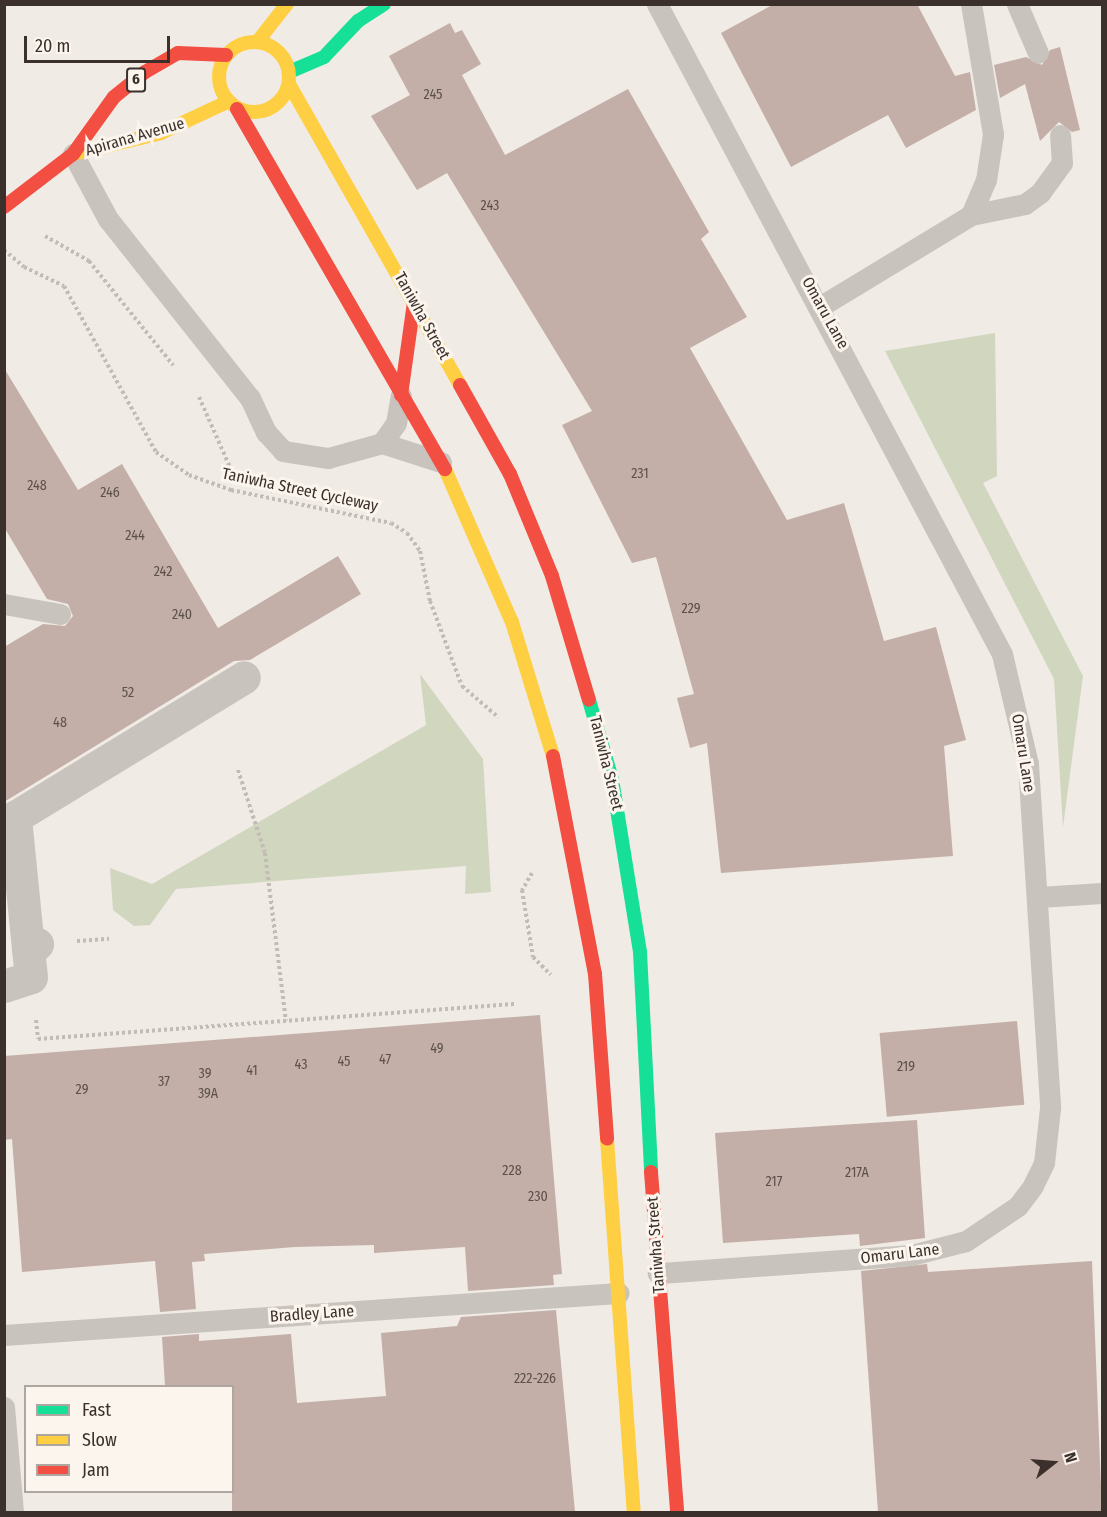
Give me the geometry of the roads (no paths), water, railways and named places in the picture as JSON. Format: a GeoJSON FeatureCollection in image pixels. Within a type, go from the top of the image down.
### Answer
{"type":"FeatureCollection","features":[{"type":"Feature","properties":{"kind":"main road"},"geometry":{"type":"LineString","coordinates":[[287,4],[258,41],[280,52],[289,78]]}},
{"type":"Feature","properties":{"kind":"main road"},"geometry":{"type":"LineString","coordinates":[[233,105],[269,109],[289,78],[324,57],[358,21],[384,4]]}},
{"type":"Feature","properties":{"kind":"main road","name":"6"},"geometry":{"type":"LineString","coordinates":[[226,55],[238,44],[258,41]]}},
{"type":"Feature","properties":{"kind":"main road","name":"Apirana Avenue"},"geometry":{"type":"LineString","coordinates":[[4,207],[73,154],[114,97],[145,72],[178,53],[226,55]]}},
{"type":"Feature","properties":{"kind":"main road"},"geometry":{"type":"LineString","coordinates":[[226,55],[220,80],[233,105],[441,462],[512,622],[548,731],[571,829],[596,974],[634,1512]]}},
{"type":"Feature","properties":{"kind":"main road","name":"Taniwha Street"},"geometry":{"type":"LineString","coordinates":[[289,78],[522,502],[552,576],[612,779],[640,952],[658,1273],[677,1512]]}},
{"type":"Feature","properties":{"kind":"main road","name":"Apirana Avenue"},"geometry":{"type":"LineString","coordinates":[[73,154],[160,133],[233,105]]}},
{"type":"Feature","properties":{"kind":"main road"},"geometry":{"type":"LineString","coordinates":[[401,395],[414,303]]}},
{"type":"Feature","properties":{"kind":"street"},"geometry":{"type":"LineString","coordinates":[[25,964],[15,817],[244,677]]}},
{"type":"Feature","properties":{"kind":"lane","name":"Omaru Lane"},"geometry":{"type":"LineString","coordinates":[[657,4],[821,306],[1002,654],[1028,764],[1039,897],[1049,1137],[1044,1163],[1018,1206],[984,1232],[939,1251],[658,1273]]}},
{"type":"Feature","properties":{"kind":"lane"},"geometry":{"type":"LineString","coordinates":[[971,4],[993,134],[986,180],[971,215]]}},
{"type":"Feature","properties":{"kind":"lane"},"geometry":{"type":"LineString","coordinates":[[1017,4],[1038,53]]}},
{"type":"Feature","properties":{"kind":"lane"},"geometry":{"type":"LineString","coordinates":[[821,306],[971,215],[1025,204],[1040,193],[1062,163],[1060,135]]}},
{"type":"Feature","properties":{"kind":"lane"},"geometry":{"type":"LineString","coordinates":[[73,154],[108,219],[250,398],[266,432],[283,451],[328,458],[382,443],[400,444],[441,462]]}},
{"type":"Feature","properties":{"kind":"lane"},"geometry":{"type":"LineString","coordinates":[[382,443],[396,423],[401,395]]}},
{"type":"Feature","properties":{"kind":"lane"},"geometry":{"type":"LineString","coordinates":[[4,604],[60,614]]}},
{"type":"Feature","properties":{"kind":"lane"},"geometry":{"type":"LineString","coordinates":[[1039,897],[1102,893]]}},
{"type":"Feature","properties":{"kind":"lane","name":"Bradley Lane"},"geometry":{"type":"LineString","coordinates":[[4,1335],[620,1293]]}},
{"type":"Feature","properties":{"kind":"lane"},"geometry":{"type":"LineString","coordinates":[[4,1407],[14,1512]]}}]}
